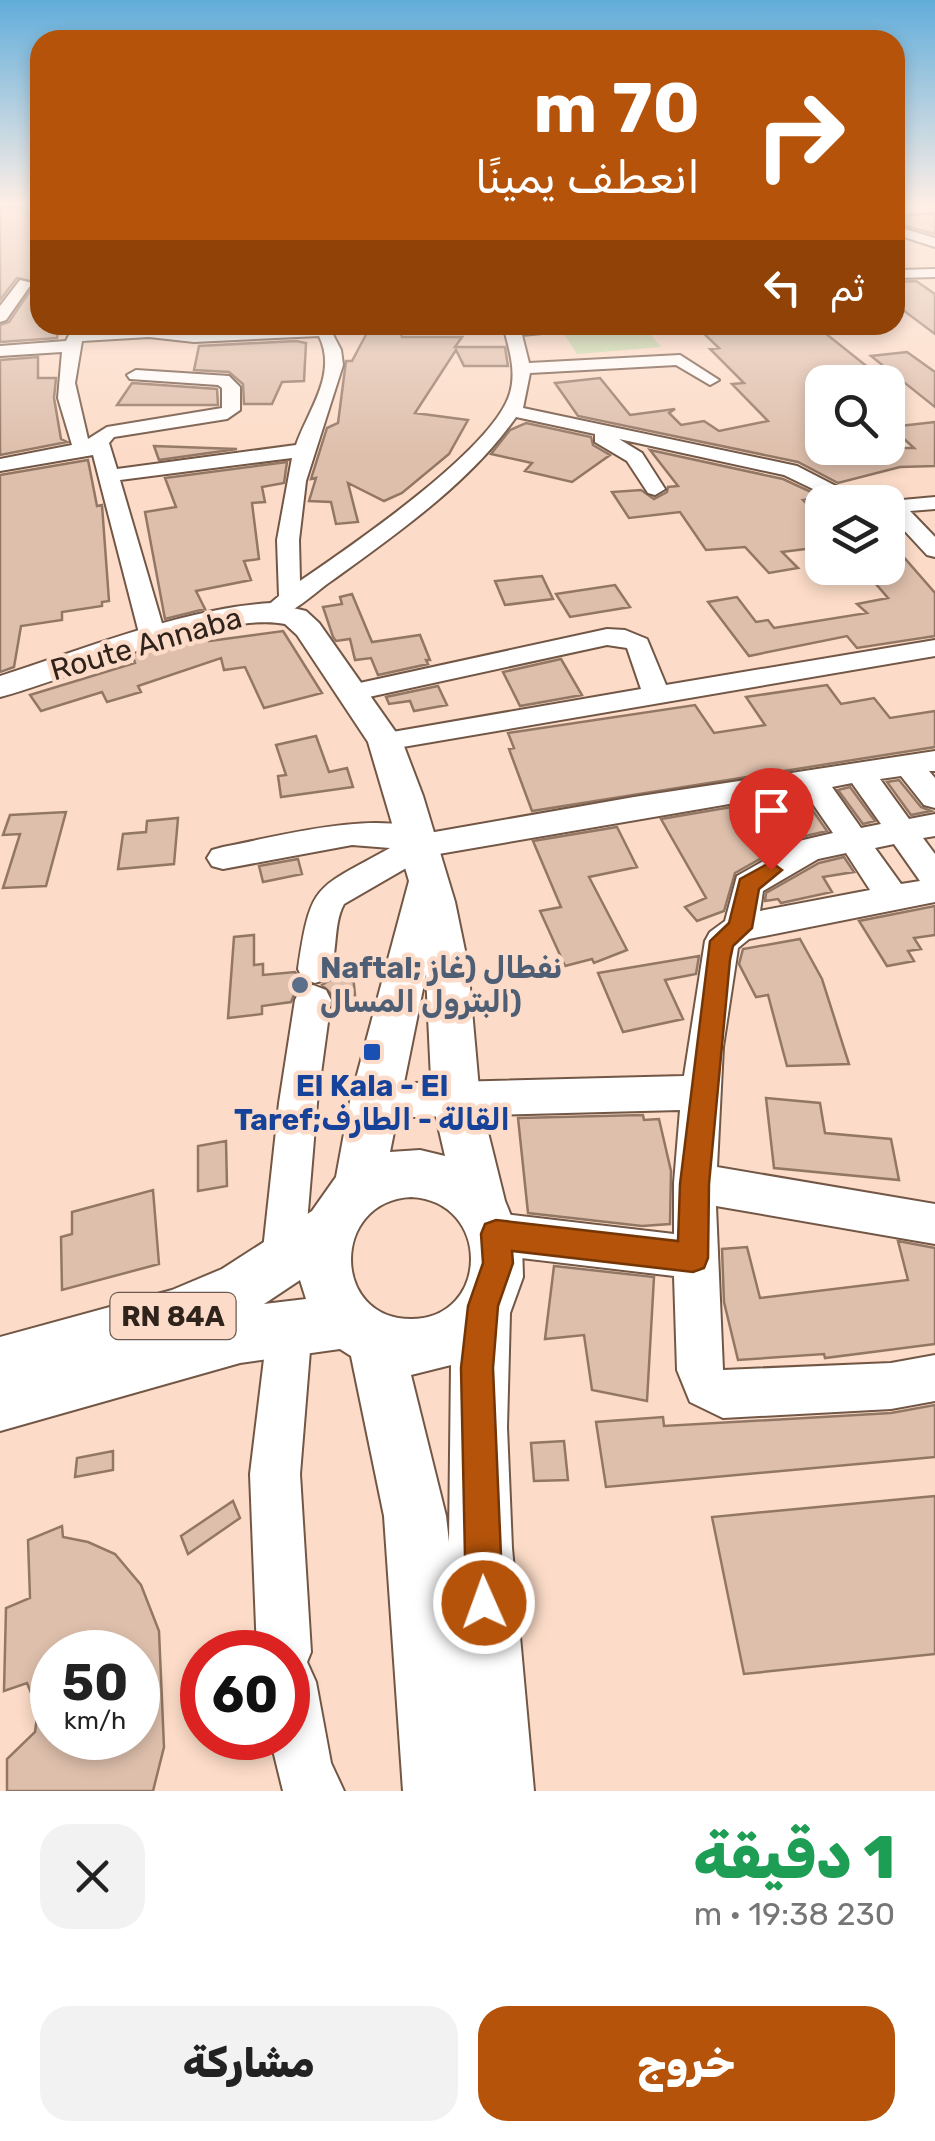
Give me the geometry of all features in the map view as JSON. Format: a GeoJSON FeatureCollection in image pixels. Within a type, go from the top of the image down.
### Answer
{"type":"FeatureCollection","features":[{"type":"Feature","properties":{"kind":"main road","name":"Route Annaba"},"geometry":{"type":"LineString","coordinates":[[0,687],[153,637],[281,605],[308,629],[355,692],[385,742],[422,854],[448,965],[456,1100],[488,1219]]}},
{"type":"Feature","properties":{"kind":"main road"},"geometry":{"type":"LineString","coordinates":[[422,854],[374,1101],[345,1210],[324,1261],[329,1293],[361,1331],[414,1516],[439,1791]]}},
{"type":"Feature","properties":{"kind":"main road"},"geometry":{"type":"LineString","coordinates":[[345,1210],[386,1178],[416,1173],[445,1179],[488,1219],[498,1263],[483,1306],[477,1368],[498,1791]]}},
{"type":"Feature","properties":{"kind":"main road","name":"RN 84A"},"geometry":{"type":"LineString","coordinates":[[0,1365],[172,1316],[242,1288],[345,1210]]}},
{"type":"Feature","properties":{"kind":"main road"},"geometry":{"type":"LineString","coordinates":[[361,1331],[392,1345],[426,1344],[459,1331],[483,1306]]}},
{"type":"Feature","properties":{"kind":"main road","name":"RN 84A"},"geometry":{"type":"LineString","coordinates":[[0,1402],[240,1335],[290,1326],[361,1331]]}},
{"type":"Feature","properties":{"kind":"street"},"geometry":{"type":"LineString","coordinates":[[0,317],[29,288]]}},
{"type":"Feature","properties":{"kind":"street"},"geometry":{"type":"LineString","coordinates":[[183,335],[210,335]]}},
{"type":"Feature","properties":{"kind":"street"},"geometry":{"type":"LineString","coordinates":[[281,605],[285,554],[304,450],[331,382],[334,352],[326,335]]}},
{"type":"Feature","properties":{"kind":"street"},"geometry":{"type":"LineString","coordinates":[[281,605],[443,480],[492,437],[514,408],[524,368],[513,335]]}},
{"type":"Feature","properties":{"kind":"street"},"geometry":{"type":"LineString","coordinates":[[0,352],[76,336]]}},
{"type":"Feature","properties":{"kind":"street"},"geometry":{"type":"LineString","coordinates":[[76,336],[66,358],[70,419],[80,444],[93,450],[106,476],[153,637]]}},
{"type":"Feature","properties":{"kind":"street"},"geometry":{"type":"LineString","coordinates":[[524,368],[680,360],[710,380]]}},
{"type":"Feature","properties":{"kind":"street"},"geometry":{"type":"LineString","coordinates":[[0,465],[93,450],[108,433],[231,410],[231,388],[223,380],[136,376]]}},
{"type":"Feature","properties":{"kind":"street"},"geometry":{"type":"LineString","coordinates":[[514,408],[790,470],[821,485]]}},
{"type":"Feature","properties":{"kind":"street"},"geometry":{"type":"LineString","coordinates":[[584,425],[635,458],[655,489]]}},
{"type":"Feature","properties":{"kind":"street"},"geometry":{"type":"LineString","coordinates":[[106,476],[304,450]]}},
{"type":"Feature","properties":{"kind":"street"},"geometry":{"type":"LineString","coordinates":[[905,506],[935,504]]}},
{"type":"Feature","properties":{"kind":"street"},"geometry":{"type":"LineString","coordinates":[[905,521],[935,550]]}},
{"type":"Feature","properties":{"kind":"street"},"geometry":{"type":"LineString","coordinates":[[355,692],[608,637],[638,644],[656,696]]}},
{"type":"Feature","properties":{"kind":"street"},"geometry":{"type":"LineString","coordinates":[[385,742],[935,648]]}},
{"type":"Feature","properties":{"kind":"street"},"geometry":{"type":"LineString","coordinates":[[283,1259],[314,984],[324,912],[332,895],[422,854],[634,806],[922,764],[935,798]]}},
{"type":"Feature","properties":{"kind":"street"},"geometry":{"type":"LineString","coordinates":[[860,773],[935,878]]}},
{"type":"Feature","properties":{"kind":"street"},"geometry":{"type":"LineString","coordinates":[[812,780],[893,898]]}},
{"type":"Feature","properties":{"kind":"street"},"geometry":{"type":"LineString","coordinates":[[740,928],[748,884],[794,855],[935,825]]}},
{"type":"Feature","properties":{"kind":"street"},"geometry":{"type":"LineString","coordinates":[[224,858],[352,834],[422,854]]}},
{"type":"Feature","properties":{"kind":"street"},"geometry":{"type":"LineString","coordinates":[[935,890],[740,928],[722,941],[694,1184],[693,1258],[700,1370],[706,1386],[722,1395],[891,1386],[935,1378]]}},
{"type":"Feature","properties":{"kind":"street"},"geometry":{"type":"LineString","coordinates":[[374,1101],[703,1092]]}},
{"type":"Feature","properties":{"kind":"street"},"geometry":{"type":"LineString","coordinates":[[694,1184],[935,1224]]}},
{"type":"Feature","properties":{"kind":"street"},"geometry":{"type":"LineString","coordinates":[[488,1219],[693,1258]]}},
{"type":"Feature","properties":{"kind":"street"},"geometry":{"type":"LineString","coordinates":[[283,1630],[276,1474],[290,1326]]}},
{"type":"Feature","properties":{"kind":"street"},"geometry":{"type":"LineString","coordinates":[[302,1760],[315,1791]]}},
{"type":"Feature","properties":{"kind":"green space"},"geometry":{"type":"Polygon","coordinates":[[[565,335],[651,335],[661,347],[577,354],[565,335]]]}},
{"type":"Feature","properties":{"kind":"building"},"geometry":{"type":"Polygon","coordinates":[[[905,288],[926,288],[935,294],[935,334],[905,312],[905,288]]]}},
{"type":"Feature","properties":{"kind":"building"},"geometry":{"type":"Polygon","coordinates":[[[30,291],[30,335],[57,335],[57,338],[0,342],[0,325],[9,322],[30,291]]]}},
{"type":"Feature","properties":{"kind":"building"},"geometry":{"type":"Polygon","coordinates":[[[366,335],[401,335],[462,337],[455,347],[505,347],[508,366],[464,366],[456,350],[415,413],[468,420],[449,454],[402,493],[384,501],[348,483],[358,522],[336,524],[331,502],[309,501],[316,478],[311,479],[327,428],[338,423],[346,361],[352,361],[366,335]]]}},
{"type":"Feature","properties":{"kind":"building"},"geometry":{"type":"Polygon","coordinates":[[[705,335],[828,335],[865,365],[805,365],[805,465],[905,465],[905,448],[914,448],[905,440],[905,425],[935,422],[935,466],[900,467],[838,483],[798,462],[578,416],[555,383],[600,378],[630,415],[675,409],[669,413],[681,425],[704,421],[719,431],[768,421],[732,384],[744,383],[710,349],[719,348],[705,335]]]}},
{"type":"Feature","properties":{"kind":"building"},"geometry":{"type":"Polygon","coordinates":[[[306,343],[304,381],[282,382],[272,404],[244,404],[243,384],[229,372],[194,370],[199,346],[306,343]]]}},
{"type":"Feature","properties":{"kind":"building"},"geometry":{"type":"Polygon","coordinates":[[[907,352],[935,372],[935,407],[905,383],[905,365],[882,365],[871,356],[907,352]]]}},
{"type":"Feature","properties":{"kind":"building"},"geometry":{"type":"Polygon","coordinates":[[[38,357],[38,378],[56,378],[54,398],[61,439],[67,442],[0,455],[0,360],[38,357]]]}},
{"type":"Feature","properties":{"kind":"building"},"geometry":{"type":"Polygon","coordinates":[[[132,383],[217,389],[218,405],[117,405],[132,383]]]}},
{"type":"Feature","properties":{"kind":"building"},"geometry":{"type":"Polygon","coordinates":[[[526,423],[591,437],[593,445],[610,455],[572,482],[525,471],[532,463],[491,454],[510,430],[526,423]]]}},
{"type":"Feature","properties":{"kind":"building"},"geometry":{"type":"Polygon","coordinates":[[[154,446],[237,449],[159,460],[154,446]]]}},
{"type":"Feature","properties":{"kind":"building"},"geometry":{"type":"Polygon","coordinates":[[[650,450],[783,479],[805,489],[805,549],[782,552],[798,568],[769,573],[745,547],[706,550],[680,512],[629,518],[612,492],[641,490],[654,499],[667,492],[668,487],[678,486],[650,450]]]}},
{"type":"Feature","properties":{"kind":"building"},"geometry":{"type":"Polygon","coordinates":[[[88,460],[97,506],[102,505],[109,601],[102,602],[102,606],[62,612],[62,620],[21,626],[14,667],[0,672],[0,475],[88,460]]]}},
{"type":"Feature","properties":{"kind":"building"},"geometry":{"type":"Polygon","coordinates":[[[287,462],[284,483],[262,487],[265,502],[252,503],[259,559],[244,561],[251,580],[196,591],[205,609],[165,619],[145,512],[176,507],[165,478],[287,462]]]}},
{"type":"Feature","properties":{"kind":"building"},"geometry":{"type":"Polygon","coordinates":[[[905,559],[935,593],[935,636],[857,648],[847,636],[749,656],[708,602],[737,597],[756,622],[768,620],[774,628],[867,613],[857,604],[888,598],[877,585],[905,585],[905,559]]]}},
{"type":"Feature","properties":{"kind":"building"},"geometry":{"type":"Polygon","coordinates":[[[542,576],[553,599],[505,605],[495,581],[542,576]]]}},
{"type":"Feature","properties":{"kind":"building"},"geometry":{"type":"Polygon","coordinates":[[[615,585],[630,607],[570,617],[556,594],[615,585]]]}},
{"type":"Feature","properties":{"kind":"building"},"geometry":{"type":"Polygon","coordinates":[[[352,594],[372,642],[420,635],[428,664],[378,675],[371,658],[355,660],[350,639],[336,641],[333,637],[323,607],[342,604],[340,597],[352,594]]]}},
{"type":"Feature","properties":{"kind":"building"},"geometry":{"type":"Polygon","coordinates":[[[283,631],[322,693],[264,708],[245,667],[224,670],[221,658],[138,686],[141,692],[107,702],[102,692],[41,711],[30,695],[135,663],[133,656],[208,634],[209,641],[283,631]]]}},
{"type":"Feature","properties":{"kind":"building"},"geometry":{"type":"Polygon","coordinates":[[[561,659],[582,695],[520,706],[503,672],[561,659]]]}},
{"type":"Feature","properties":{"kind":"building"},"geometry":{"type":"Polygon","coordinates":[[[827,685],[841,704],[874,698],[890,718],[935,711],[935,747],[532,811],[509,749],[514,748],[508,733],[695,705],[714,733],[765,725],[746,697],[827,685]]]}},
{"type":"Feature","properties":{"kind":"building"},"geometry":{"type":"Polygon","coordinates":[[[438,686],[447,705],[414,711],[410,701],[389,704],[386,697],[438,686]]]}},
{"type":"Feature","properties":{"kind":"building"},"geometry":{"type":"Polygon","coordinates":[[[316,736],[329,772],[347,768],[353,787],[281,797],[278,776],[286,775],[276,745],[316,736]]]}},
{"type":"Feature","properties":{"kind":"building"},"geometry":{"type":"Polygon","coordinates":[[[899,780],[921,807],[931,811],[911,815],[887,782],[899,780]]]}},
{"type":"Feature","properties":{"kind":"building"},"geometry":{"type":"Polygon","coordinates":[[[850,787],[875,821],[863,824],[838,790],[850,787]]]}},
{"type":"Feature","properties":{"kind":"building"},"geometry":{"type":"Polygon","coordinates":[[[802,795],[827,831],[797,838],[735,873],[724,911],[697,921],[685,907],[706,898],[661,819],[802,795]]]}},
{"type":"Feature","properties":{"kind":"building"},"geometry":{"type":"Polygon","coordinates":[[[66,812],[46,886],[3,888],[20,834],[3,835],[10,815],[66,812]]]}},
{"type":"Feature","properties":{"kind":"building"},"geometry":{"type":"Polygon","coordinates":[[[178,818],[174,864],[118,869],[123,834],[146,832],[147,821],[178,818]]]}},
{"type":"Feature","properties":{"kind":"building"},"geometry":{"type":"Polygon","coordinates":[[[617,827],[637,867],[589,877],[627,950],[594,963],[592,959],[565,966],[540,911],[561,907],[533,841],[617,827]]]}},
{"type":"Feature","properties":{"kind":"building"},"geometry":{"type":"Polygon","coordinates":[[[844,857],[854,872],[823,877],[832,892],[781,903],[778,899],[765,901],[766,893],[819,863],[844,857]]]}},
{"type":"Feature","properties":{"kind":"building"},"geometry":{"type":"Polygon","coordinates":[[[298,859],[302,874],[263,882],[259,866],[298,859]]]}},
{"type":"Feature","properties":{"kind":"building"},"geometry":{"type":"Polygon","coordinates":[[[935,906],[935,935],[914,938],[921,949],[908,951],[914,961],[887,966],[859,921],[935,906]]]}},
{"type":"Feature","properties":{"kind":"building"},"geometry":{"type":"Polygon","coordinates":[[[254,935],[254,965],[263,964],[263,975],[295,972],[306,984],[297,988],[291,1002],[262,1006],[262,1014],[228,1018],[234,937],[254,935]]]}},
{"type":"Feature","properties":{"kind":"building"},"geometry":{"type":"Polygon","coordinates":[[[800,939],[822,979],[849,1064],[787,1066],[768,995],[756,997],[739,964],[743,949],[800,939]]]}},
{"type":"Feature","properties":{"kind":"building"},"geometry":{"type":"Polygon","coordinates":[[[699,956],[696,974],[665,980],[683,1019],[623,1032],[598,973],[699,956]]]}},
{"type":"Feature","properties":{"kind":"building"},"geometry":{"type":"Polygon","coordinates":[[[352,965],[355,995],[334,997],[322,985],[330,980],[335,967],[352,965]]]}},
{"type":"Feature","properties":{"kind":"building"},"geometry":{"type":"Polygon","coordinates":[[[766,1098],[820,1103],[825,1133],[891,1139],[899,1180],[774,1168],[766,1098]]]}},
{"type":"Feature","properties":{"kind":"building"},"geometry":{"type":"Polygon","coordinates":[[[643,1115],[644,1120],[659,1119],[671,1171],[670,1224],[642,1226],[528,1213],[518,1118],[643,1115]]]}},
{"type":"Feature","properties":{"kind":"building"},"geometry":{"type":"Polygon","coordinates":[[[226,1141],[227,1186],[198,1191],[198,1146],[226,1141]]]}},
{"type":"Feature","properties":{"kind":"building"},"geometry":{"type":"Polygon","coordinates":[[[153,1190],[159,1264],[62,1290],[61,1237],[72,1234],[72,1212],[153,1190]]]}},
{"type":"Feature","properties":{"kind":"building"},"geometry":{"type":"Polygon","coordinates":[[[898,1241],[935,1248],[935,1344],[825,1358],[824,1354],[738,1360],[724,1302],[722,1249],[747,1247],[760,1298],[908,1280],[898,1241]]]}},
{"type":"Feature","properties":{"kind":"building"},"geometry":{"type":"Polygon","coordinates":[[[554,1266],[654,1277],[647,1401],[592,1390],[584,1335],[545,1339],[554,1266]]]}},
{"type":"Feature","properties":{"kind":"building"},"geometry":{"type":"Polygon","coordinates":[[[935,1405],[935,1457],[606,1487],[596,1422],[663,1417],[664,1426],[891,1413],[935,1405]]]}},
{"type":"Feature","properties":{"kind":"building"},"geometry":{"type":"Polygon","coordinates":[[[564,1441],[568,1480],[534,1481],[531,1443],[564,1441]]]}},
{"type":"Feature","properties":{"kind":"building"},"geometry":{"type":"Polygon","coordinates":[[[113,1451],[113,1470],[75,1477],[77,1458],[113,1451]]]}},
{"type":"Feature","properties":{"kind":"building"},"geometry":{"type":"Polygon","coordinates":[[[935,1496],[935,1654],[744,1674],[712,1517],[935,1496]]]}},
{"type":"Feature","properties":{"kind":"building"},"geometry":{"type":"Polygon","coordinates":[[[233,1501],[240,1518],[188,1554],[181,1536],[233,1501]]]}},
{"type":"Feature","properties":{"kind":"building"},"geometry":{"type":"Polygon","coordinates":[[[62,1526],[63,1537],[88,1542],[115,1554],[141,1585],[159,1630],[30,1630],[30,1690],[27,1683],[4,1691],[6,1608],[30,1598],[28,1540],[62,1526]]]}},
{"type":"Feature","properties":{"kind":"building"},"geometry":{"type":"Polygon","coordinates":[[[160,1654],[164,1747],[153,1791],[7,1791],[7,1759],[30,1737],[30,1760],[160,1760],[160,1654]]]}},
{"type":"Feature","properties":{"kind":"place","name":"Naftal; نفطال (غاز البترول المسال)"},"geometry":{"type":"Point","coordinates":[300,985]}},
{"type":"Feature","properties":{"kind":"place","name":"El Kala - El Taref;القالة - الطارف"},"geometry":{"type":"Point","coordinates":[372,1052]}},
{"type":"Feature","properties":{"kind":"route"},"geometry":{"type":"LineString","coordinates":[[484,1603],[477,1368],[483,1306],[496,1278],[496,1234],[693,1258],[694,1184],[718,960],[722,941],[740,928],[748,884],[771,870]]}}]}
